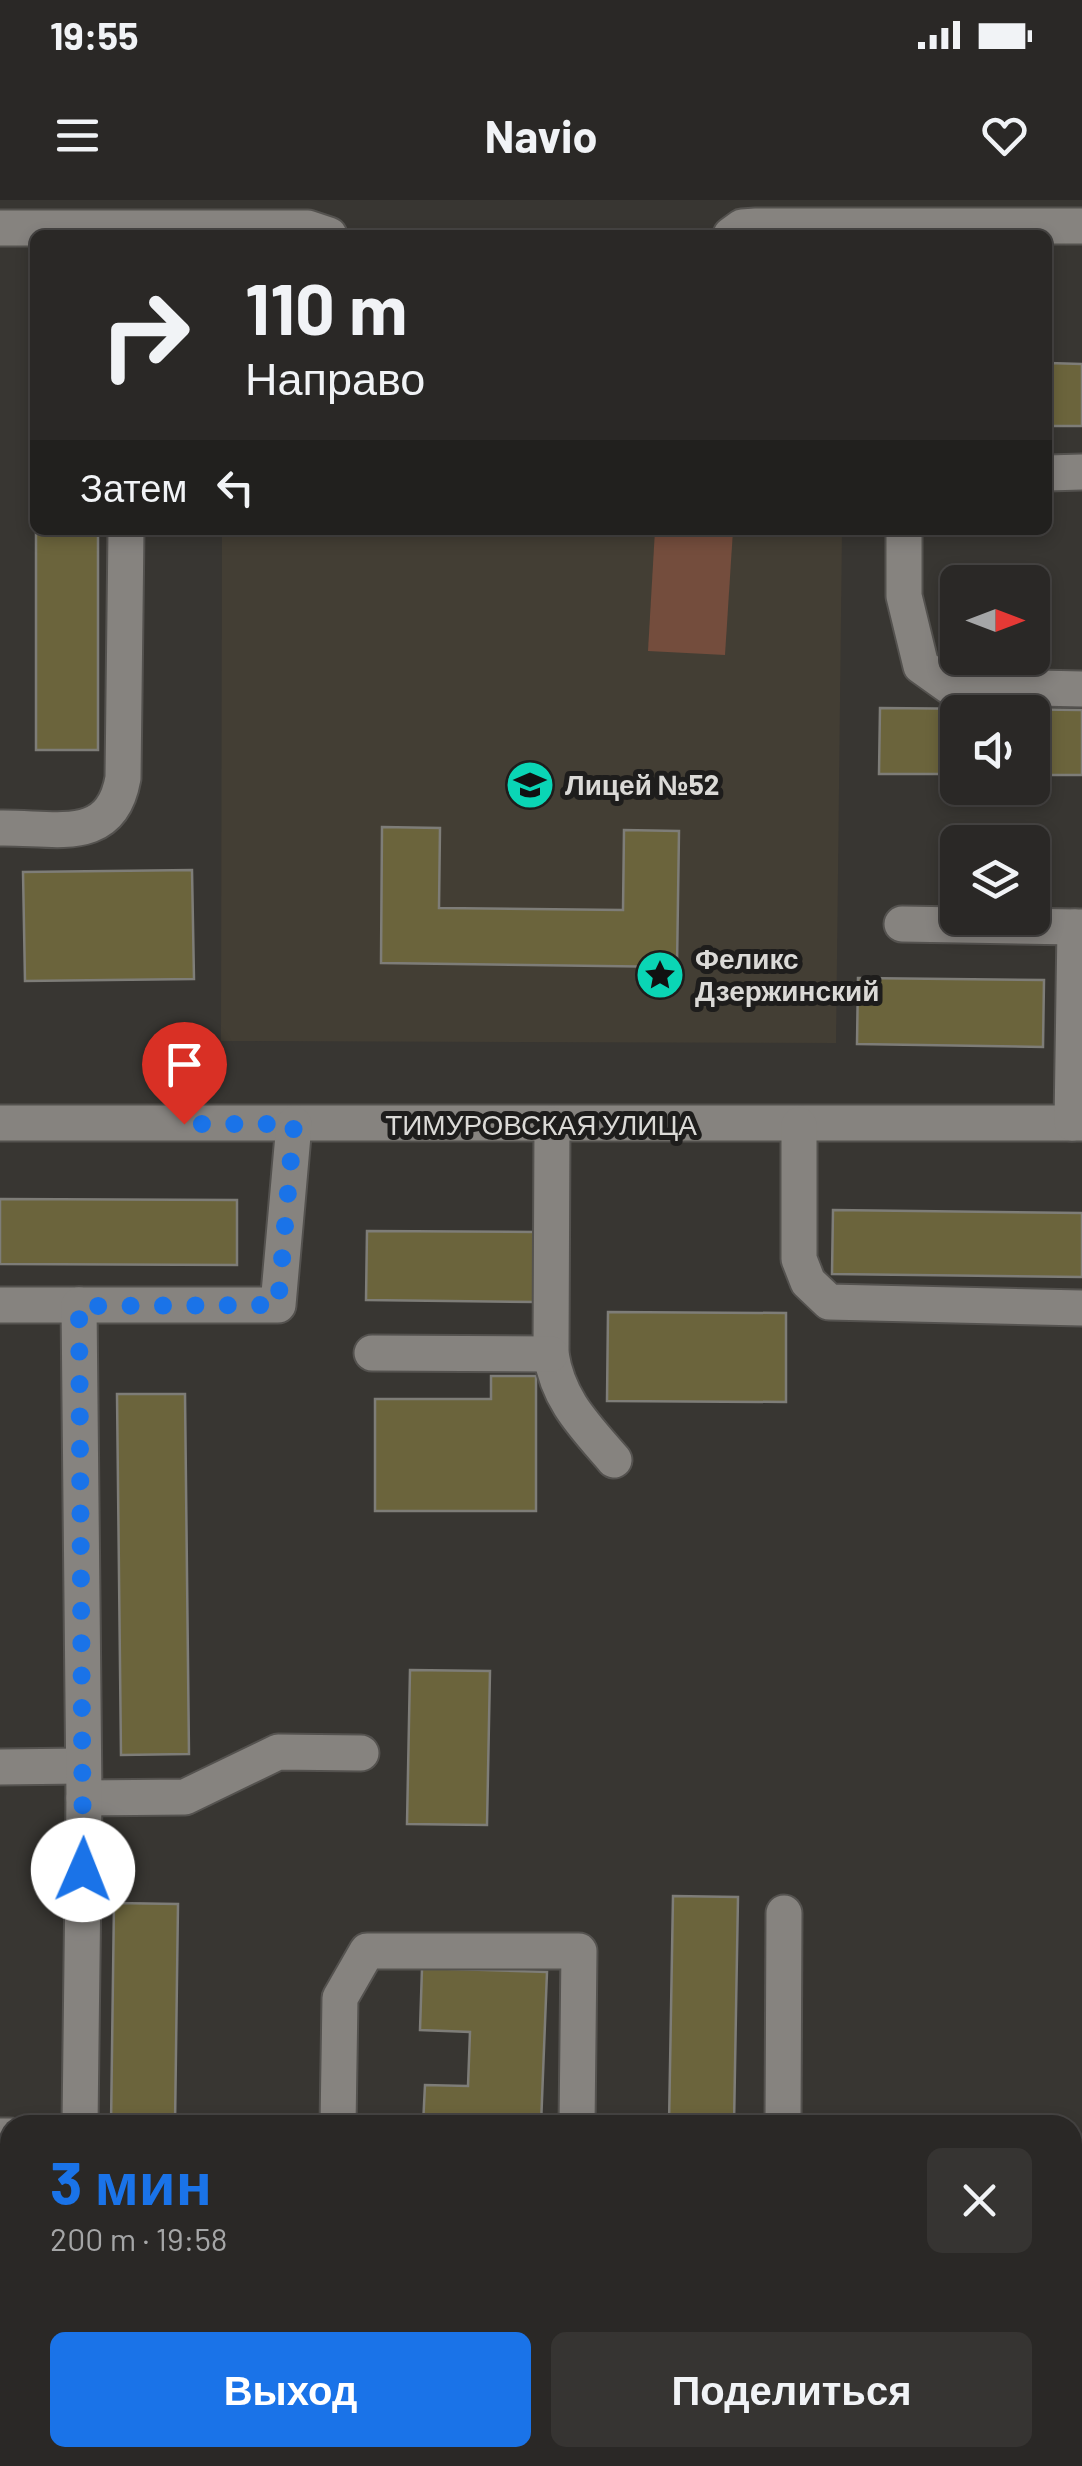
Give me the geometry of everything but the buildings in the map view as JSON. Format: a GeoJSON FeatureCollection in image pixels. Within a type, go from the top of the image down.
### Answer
{"type":"FeatureCollection","features":[{"type":"Feature","properties":{"kind":"street"},"geometry":{"type":"LineString","coordinates":[[738,230],[756,226],[1074,217]]}},
{"type":"Feature","properties":{"kind":"street"},"geometry":{"type":"LineString","coordinates":[[0,228],[314,230]]}},
{"type":"Feature","properties":{"kind":"street"},"geometry":{"type":"LineString","coordinates":[[1052,473],[1082,472]]}},
{"type":"Feature","properties":{"kind":"street"},"geometry":{"type":"LineString","coordinates":[[0,828],[88,827],[104,821],[119,800],[124,778],[126,535]]}},
{"type":"Feature","properties":{"kind":"street"},"geometry":{"type":"LineString","coordinates":[[904,535],[904,596],[920,666],[948,686],[1082,689]]}},
{"type":"Feature","properties":{"kind":"street"},"geometry":{"type":"LineString","coordinates":[[902,924],[1078,927],[1077,1124]]}},
{"type":"Feature","properties":{"kind":"street","name":"ТИМУРОВСКАЯ УЛИЦА"},"geometry":{"type":"LineString","coordinates":[[0,1124],[1077,1124]]}},
{"type":"Feature","properties":{"kind":"street"},"geometry":{"type":"LineString","coordinates":[[0,1305],[278,1305],[294,1124]]}},
{"type":"Feature","properties":{"kind":"street"},"geometry":{"type":"LineString","coordinates":[[552,1125],[551,1354],[555,1382],[568,1408],[614,1460]]}},
{"type":"Feature","properties":{"kind":"street"},"geometry":{"type":"LineString","coordinates":[[799,1125],[799,1259],[808,1282],[830,1302],[1082,1308]]}},
{"type":"Feature","properties":{"kind":"street"},"geometry":{"type":"LineString","coordinates":[[79,1306],[80,2115]]}},
{"type":"Feature","properties":{"kind":"street"},"geometry":{"type":"LineString","coordinates":[[372,1353],[551,1354]]}},
{"type":"Feature","properties":{"kind":"street"},"geometry":{"type":"LineString","coordinates":[[0,1766],[186,1797],[278,1752],[361,1753]]}},
{"type":"Feature","properties":{"kind":"street"},"geometry":{"type":"LineString","coordinates":[[783,2115],[784,1913]]}},
{"type":"Feature","properties":{"kind":"street"},"geometry":{"type":"LineString","coordinates":[[338,2115],[340,1998],[366,1952],[579,1952],[577,2115]]}},
{"type":"Feature","properties":{"kind":"shaded area","name":"Лицей №52"},"geometry":{"type":"Polygon","coordinates":[[[222,535],[842,535],[836,1043],[221,1041],[222,535]]]}},
{"type":"Feature","properties":{"kind":"shaded area"},"geometry":{"type":"Polygon","coordinates":[[[655,535],[733,535],[725,655],[648,651],[655,535]]]}},
{"type":"Feature","properties":{"kind":"place","name":"Лицей №52"},"geometry":{"type":"Point","coordinates":[530,785]}},
{"type":"Feature","properties":{"kind":"place","name":"Феликс Дзержинский"},"geometry":{"type":"Point","coordinates":[660,975]}},
{"type":"Feature","properties":{"kind":"route"},"geometry":{"type":"LineString","coordinates":[[83,1870],[79,1306],[278,1305],[294,1124],[184,1124]]}}]}
